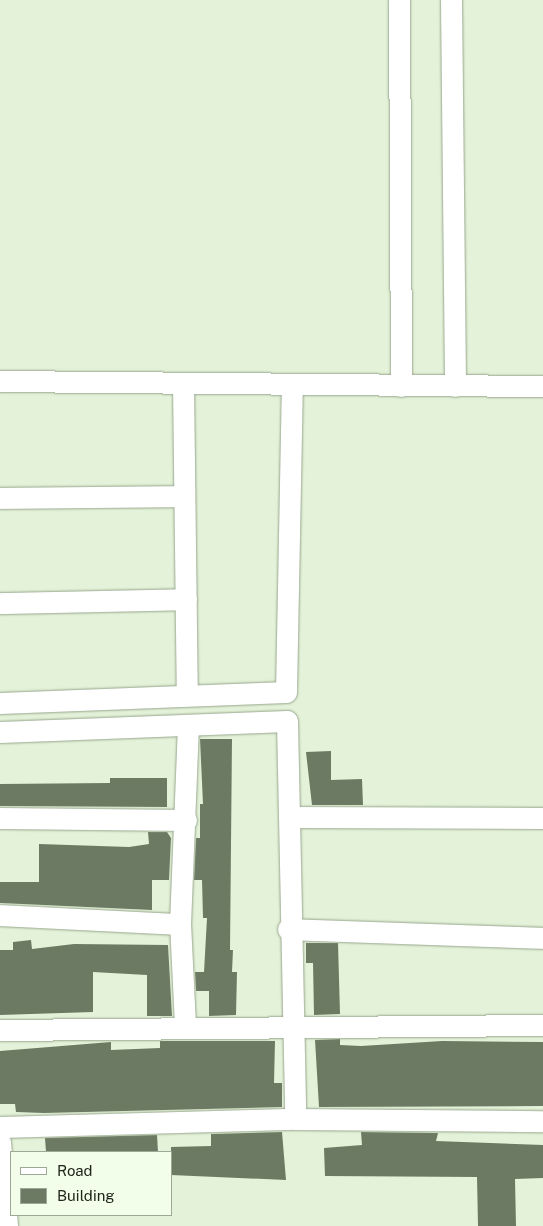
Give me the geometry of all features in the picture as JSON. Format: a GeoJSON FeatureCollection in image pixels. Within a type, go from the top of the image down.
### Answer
{"type":"FeatureCollection","features":[{"type":"Feature","properties":{"kind":"street"},"geometry":{"type":"LineString","coordinates":[[399,0],[401,386]]}},
{"type":"Feature","properties":{"kind":"street"},"geometry":{"type":"LineString","coordinates":[[451,0],[455,386]]}},
{"type":"Feature","properties":{"kind":"street"},"geometry":{"type":"LineString","coordinates":[[0,381],[543,386]]}},
{"type":"Feature","properties":{"kind":"street"},"geometry":{"type":"LineString","coordinates":[[182,383],[187,693]]}},
{"type":"Feature","properties":{"kind":"street"},"geometry":{"type":"LineString","coordinates":[[0,702],[187,693],[286,692],[292,384]]}},
{"type":"Feature","properties":{"kind":"street"},"geometry":{"type":"LineString","coordinates":[[0,498],[184,496]]}},
{"type":"Feature","properties":{"kind":"street"},"geometry":{"type":"LineString","coordinates":[[0,603],[186,599]]}},
{"type":"Feature","properties":{"kind":"street"},"geometry":{"type":"LineString","coordinates":[[0,732],[188,727],[287,721],[289,817],[288,929],[295,1026],[295,1119]]}},
{"type":"Feature","properties":{"kind":"street"},"geometry":{"type":"LineString","coordinates":[[185,1025],[180,924],[186,820],[188,727]]}},
{"type":"Feature","properties":{"kind":"street"},"geometry":{"type":"LineString","coordinates":[[289,817],[543,818]]}},
{"type":"Feature","properties":{"kind":"street"},"geometry":{"type":"LineString","coordinates":[[0,818],[186,820]]}},
{"type":"Feature","properties":{"kind":"street"},"geometry":{"type":"LineString","coordinates":[[0,915],[180,924]]}},
{"type":"Feature","properties":{"kind":"street"},"geometry":{"type":"LineString","coordinates":[[288,929],[543,938]]}},
{"type":"Feature","properties":{"kind":"street"},"geometry":{"type":"LineString","coordinates":[[0,1030],[185,1025],[543,1025]]}},
{"type":"Feature","properties":{"kind":"street"},"geometry":{"type":"LineString","coordinates":[[0,1127],[295,1119],[543,1121]]}},
{"type":"Feature","properties":{"kind":"street"},"geometry":{"type":"LineString","coordinates":[[0,1142],[5,1225]]}},
{"type":"Feature","properties":{"kind":"building"},"geometry":{"type":"Polygon","coordinates":[[[200,739],[232,739],[230,950],[233,950],[232,972],[237,972],[236,1015],[209,1016],[209,991],[196,991],[195,972],[204,972],[207,918],[203,918],[202,880],[194,880],[196,838],[200,838],[200,804],[203,804],[200,739]]]}},
{"type":"Feature","properties":{"kind":"building"},"geometry":{"type":"Polygon","coordinates":[[[331,751],[331,780],[362,779],[363,805],[312,805],[306,752],[331,751]]]}},
{"type":"Feature","properties":{"kind":"building"},"geometry":{"type":"Polygon","coordinates":[[[110,778],[167,778],[167,807],[0,806],[0,784],[110,783],[110,778]]]}},
{"type":"Feature","properties":{"kind":"building"},"geometry":{"type":"Polygon","coordinates":[[[148,832],[167,832],[171,838],[169,880],[152,880],[152,910],[0,903],[0,882],[39,882],[39,844],[129,847],[149,844],[148,832]]]}},
{"type":"Feature","properties":{"kind":"building"},"geometry":{"type":"Polygon","coordinates":[[[31,940],[32,949],[74,944],[168,945],[172,1016],[147,1016],[147,975],[93,972],[93,1012],[0,1015],[0,950],[13,950],[13,942],[31,940]]]}},
{"type":"Feature","properties":{"kind":"building"},"geometry":{"type":"Polygon","coordinates":[[[306,943],[338,943],[340,1014],[314,1015],[313,963],[306,963],[306,943]]]}},
{"type":"Feature","properties":{"kind":"building"},"geometry":{"type":"Polygon","coordinates":[[[340,1039],[340,1045],[361,1046],[442,1041],[543,1042],[543,1106],[319,1107],[315,1040],[340,1039]]]}},
{"type":"Feature","properties":{"kind":"building"},"geometry":{"type":"Polygon","coordinates":[[[160,1041],[275,1041],[274,1083],[282,1083],[282,1107],[44,1113],[16,1112],[15,1104],[0,1104],[0,1051],[111,1042],[111,1050],[160,1048],[160,1041]]]}},
{"type":"Feature","properties":{"kind":"building"},"geometry":{"type":"Polygon","coordinates":[[[282,1132],[286,1180],[172,1175],[171,1147],[211,1146],[211,1134],[282,1132]]]}},
{"type":"Feature","properties":{"kind":"building"},"geometry":{"type":"Polygon","coordinates":[[[361,1132],[438,1133],[436,1141],[543,1145],[543,1178],[515,1179],[516,1226],[478,1226],[477,1177],[325,1176],[324,1148],[362,1145],[361,1132]]]}},
{"type":"Feature","properties":{"kind":"building"},"geometry":{"type":"Polygon","coordinates":[[[157,1135],[158,1151],[46,1151],[45,1138],[157,1135]]]}}]}
